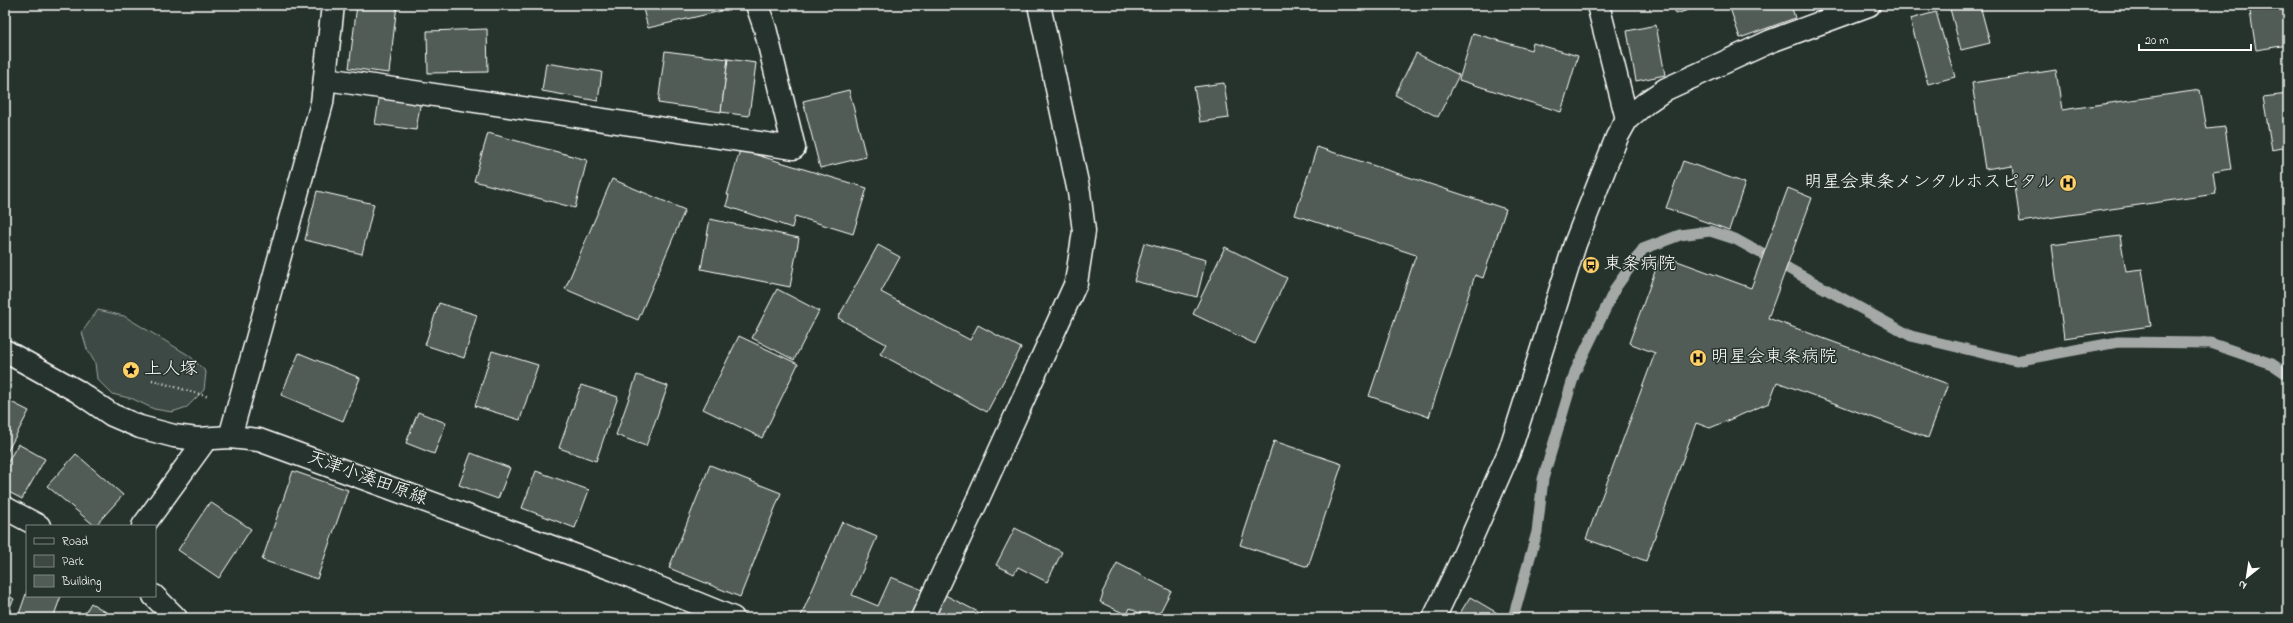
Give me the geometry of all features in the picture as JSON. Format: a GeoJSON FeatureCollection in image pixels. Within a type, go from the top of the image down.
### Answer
{"type":"FeatureCollection","features":[{"type":"Feature","properties":{"kind":"street"},"geometry":{"type":"LineString","coordinates":[[230,437],[322,103],[326,79],[333,5]]}},
{"type":"Feature","properties":{"kind":"street"},"geometry":{"type":"LineString","coordinates":[[326,79],[794,148],[765,28],[757,5]]}},
{"type":"Feature","properties":{"kind":"street"},"geometry":{"type":"LineString","coordinates":[[922,618],[981,494],[1076,283],[1084,231],[1079,192],[1039,5]]}},
{"type":"Feature","properties":{"kind":"street"},"geometry":{"type":"LineString","coordinates":[[1598,5],[1627,119]]}},
{"type":"Feature","properties":{"kind":"street"},"geometry":{"type":"LineString","coordinates":[[1434,618],[1464,557],[1510,450],[1575,244],[1617,137],[1627,119],[1647,102],[1666,89],[1771,41],[1869,5]]}},
{"type":"Feature","properties":{"kind":"street","name":"天津小湊田原線"},"geometry":{"type":"LineString","coordinates":[[5,351],[77,391],[112,415],[140,427],[174,436],[206,439],[230,437],[259,440],[615,570],[734,618]]}},
{"type":"Feature","properties":{"kind":"street"},"geometry":{"type":"LineString","coordinates":[[144,525],[206,439]]}},
{"type":"Feature","properties":{"kind":"street"},"geometry":{"type":"LineString","coordinates":[[5,508],[37,525]]}},
{"type":"Feature","properties":{"kind":"street"},"geometry":{"type":"LineString","coordinates":[[155,597],[176,618]]}},
{"type":"Feature","properties":{"kind":"path"},"geometry":{"type":"LineString","coordinates":[[152,380],[208,397]]}},
{"type":"Feature","properties":{"kind":"green space"},"geometry":{"type":"Polygon","coordinates":[[[98,310],[124,316],[190,356],[206,372],[204,390],[187,407],[172,412],[154,409],[133,399],[112,394],[97,379],[95,363],[87,349],[82,332],[98,310]]]}},
{"type":"Feature","properties":{"kind":"building"},"geometry":{"type":"Polygon","coordinates":[[[357,5],[397,5],[389,73],[349,68],[357,5]]]}},
{"type":"Feature","properties":{"kind":"building"},"geometry":{"type":"Polygon","coordinates":[[[642,5],[720,5],[721,11],[648,28],[642,5]]]}},
{"type":"Feature","properties":{"kind":"building"},"geometry":{"type":"Polygon","coordinates":[[[1673,5],[1703,5],[1676,14],[1673,5]]]}},
{"type":"Feature","properties":{"kind":"building"},"geometry":{"type":"Polygon","coordinates":[[[1729,5],[1791,5],[1795,18],[1740,38],[1729,5]]]}},
{"type":"Feature","properties":{"kind":"building"},"geometry":{"type":"Polygon","coordinates":[[[1949,5],[1980,5],[1990,43],[1961,50],[1949,5]]]}},
{"type":"Feature","properties":{"kind":"building"},"geometry":{"type":"Polygon","coordinates":[[[2249,5],[2287,5],[2288,45],[2256,50],[2249,5]]]}},
{"type":"Feature","properties":{"kind":"building"},"geometry":{"type":"Polygon","coordinates":[[[1936,12],[1955,77],[1928,84],[1910,19],[1936,12]]]}},
{"type":"Feature","properties":{"kind":"building"},"geometry":{"type":"Polygon","coordinates":[[[1656,25],[1665,75],[1636,81],[1627,31],[1656,25]]]}},
{"type":"Feature","properties":{"kind":"building"},"geometry":{"type":"Polygon","coordinates":[[[487,29],[488,72],[428,73],[427,31],[487,29]]]}},
{"type":"Feature","properties":{"kind":"building"},"geometry":{"type":"Polygon","coordinates":[[[1473,33],[1531,50],[1533,43],[1578,56],[1561,112],[1459,80],[1473,33]]]}},
{"type":"Feature","properties":{"kind":"building"},"geometry":{"type":"Polygon","coordinates":[[[665,51],[728,59],[721,112],[658,103],[665,51]]]}},
{"type":"Feature","properties":{"kind":"building"},"geometry":{"type":"Polygon","coordinates":[[[1416,53],[1459,75],[1438,117],[1395,95],[1416,53]]]}},
{"type":"Feature","properties":{"kind":"building"},"geometry":{"type":"Polygon","coordinates":[[[728,59],[756,63],[749,116],[721,112],[728,59]]]}},
{"type":"Feature","properties":{"kind":"building"},"geometry":{"type":"Polygon","coordinates":[[[546,63],[602,72],[598,101],[542,91],[546,63]]]}},
{"type":"Feature","properties":{"kind":"building"},"geometry":{"type":"Polygon","coordinates":[[[2056,70],[2062,110],[2200,90],[2207,129],[2225,127],[2231,169],[2213,172],[2216,194],[2020,222],[2012,165],[1985,169],[1972,83],[2056,70]]]}},
{"type":"Feature","properties":{"kind":"building"},"geometry":{"type":"Polygon","coordinates":[[[1224,83],[1229,118],[1200,122],[1194,87],[1224,83]]]}},
{"type":"Feature","properties":{"kind":"building"},"geometry":{"type":"Polygon","coordinates":[[[849,90],[866,157],[820,168],[803,101],[849,90]]]}},
{"type":"Feature","properties":{"kind":"building"},"geometry":{"type":"Polygon","coordinates":[[[380,94],[421,100],[416,130],[375,124],[380,94]]]}},
{"type":"Feature","properties":{"kind":"building"},"geometry":{"type":"Polygon","coordinates":[[[2288,94],[2288,147],[2272,150],[2263,97],[2288,94]]]}},
{"type":"Feature","properties":{"kind":"building"},"geometry":{"type":"Polygon","coordinates":[[[488,133],[587,160],[575,208],[474,181],[488,133]]]}},
{"type":"Feature","properties":{"kind":"building"},"geometry":{"type":"Polygon","coordinates":[[[1317,147],[1506,209],[1483,278],[1475,275],[1429,417],[1369,396],[1416,255],[1295,215],[1317,147]]]}},
{"type":"Feature","properties":{"kind":"building"},"geometry":{"type":"Polygon","coordinates":[[[740,150],[867,188],[853,234],[795,216],[792,228],[726,206],[729,195],[727,195],[740,150]]]}},
{"type":"Feature","properties":{"kind":"building"},"geometry":{"type":"Polygon","coordinates":[[[1683,161],[1745,183],[1729,230],[1666,208],[1683,161]]]}},
{"type":"Feature","properties":{"kind":"building"},"geometry":{"type":"Polygon","coordinates":[[[612,179],[685,210],[638,320],[565,289],[612,179]]]}},
{"type":"Feature","properties":{"kind":"building"},"geometry":{"type":"Polygon","coordinates":[[[1788,188],[1812,198],[1768,318],[1948,384],[1928,438],[1777,382],[1769,403],[1710,428],[1696,423],[1646,561],[1586,539],[1655,353],[1629,343],[1661,255],[1751,288],[1788,188]]]}},
{"type":"Feature","properties":{"kind":"building"},"geometry":{"type":"Polygon","coordinates":[[[317,191],[374,204],[362,254],[305,240],[317,191]]]}},
{"type":"Feature","properties":{"kind":"building"},"geometry":{"type":"Polygon","coordinates":[[[710,219],[799,238],[790,287],[701,269],[710,219]]]}},
{"type":"Feature","properties":{"kind":"building"},"geometry":{"type":"Polygon","coordinates":[[[2120,236],[2126,271],[2142,269],[2151,326],[2064,338],[2052,245],[2120,236]]]}},
{"type":"Feature","properties":{"kind":"building"},"geometry":{"type":"Polygon","coordinates":[[[1144,243],[1206,260],[1197,297],[1134,281],[1144,243]]]}},
{"type":"Feature","properties":{"kind":"building"},"geometry":{"type":"Polygon","coordinates":[[[878,245],[900,257],[881,292],[970,340],[978,325],[1021,348],[987,412],[880,354],[886,344],[838,318],[878,245]]]}},
{"type":"Feature","properties":{"kind":"building"},"geometry":{"type":"Polygon","coordinates":[[[1225,247],[1287,278],[1255,344],[1193,314],[1225,247]]]}},
{"type":"Feature","properties":{"kind":"building"},"geometry":{"type":"Polygon","coordinates":[[[777,289],[819,311],[794,360],[752,338],[777,289]]]}},
{"type":"Feature","properties":{"kind":"building"},"geometry":{"type":"Polygon","coordinates":[[[439,303],[477,315],[464,358],[425,345],[439,303]]]}},
{"type":"Feature","properties":{"kind":"building"},"geometry":{"type":"Polygon","coordinates":[[[739,336],[798,364],[762,438],[703,409],[739,336]]]}},
{"type":"Feature","properties":{"kind":"building"},"geometry":{"type":"Polygon","coordinates":[[[492,351],[538,365],[520,420],[475,406],[492,351]]]}},
{"type":"Feature","properties":{"kind":"building"},"geometry":{"type":"Polygon","coordinates":[[[299,353],[360,378],[343,421],[281,395],[299,353]]]}},
{"type":"Feature","properties":{"kind":"building"},"geometry":{"type":"Polygon","coordinates":[[[637,375],[668,386],[646,446],[616,435],[637,375]]]}},
{"type":"Feature","properties":{"kind":"building"},"geometry":{"type":"Polygon","coordinates":[[[581,385],[618,397],[596,461],[559,448],[581,385]]]}},
{"type":"Feature","properties":{"kind":"building"},"geometry":{"type":"Polygon","coordinates":[[[5,399],[29,411],[6,454],[5,453],[5,399]]]}},
{"type":"Feature","properties":{"kind":"building"},"geometry":{"type":"Polygon","coordinates":[[[418,412],[446,423],[434,454],[406,443],[418,412]]]}},
{"type":"Feature","properties":{"kind":"building"},"geometry":{"type":"Polygon","coordinates":[[[1274,441],[1342,464],[1308,567],[1240,545],[1274,441]]]}},
{"type":"Feature","properties":{"kind":"building"},"geometry":{"type":"Polygon","coordinates":[[[18,444],[45,459],[22,499],[5,490],[5,467],[18,444]]]}},
{"type":"Feature","properties":{"kind":"building"},"geometry":{"type":"Polygon","coordinates":[[[471,453],[510,468],[498,499],[459,485],[471,453]]]}},
{"type":"Feature","properties":{"kind":"building"},"geometry":{"type":"Polygon","coordinates":[[[76,454],[123,495],[96,525],[94,525],[47,486],[76,454]]]}},
{"type":"Feature","properties":{"kind":"building"},"geometry":{"type":"Polygon","coordinates":[[[710,465],[781,493],[740,597],[669,568],[710,465]]]}},
{"type":"Feature","properties":{"kind":"building"},"geometry":{"type":"Polygon","coordinates":[[[293,471],[348,490],[317,579],[262,560],[293,471]]]}},
{"type":"Feature","properties":{"kind":"building"},"geometry":{"type":"Polygon","coordinates":[[[536,471],[589,490],[575,528],[522,508],[536,471]]]}},
{"type":"Feature","properties":{"kind":"building"},"geometry":{"type":"Polygon","coordinates":[[[210,502],[251,529],[219,578],[178,550],[210,502]]]}},
{"type":"Feature","properties":{"kind":"building"},"geometry":{"type":"Polygon","coordinates":[[[842,522],[877,537],[852,595],[878,606],[891,577],[925,591],[914,618],[800,618],[842,522]]]}},
{"type":"Feature","properties":{"kind":"building"},"geometry":{"type":"Polygon","coordinates":[[[1015,528],[1062,552],[1047,582],[1018,567],[1014,574],[996,565],[1015,528]]]}},
{"type":"Feature","properties":{"kind":"building"},"geometry":{"type":"Polygon","coordinates":[[[1117,563],[1171,591],[1157,618],[1148,618],[1130,608],[1127,615],[1100,602],[1102,593],[1117,563]]]}},
{"type":"Feature","properties":{"kind":"building"},"geometry":{"type":"Polygon","coordinates":[[[5,594],[14,599],[5,616],[5,594]]]}},
{"type":"Feature","properties":{"kind":"building"},"geometry":{"type":"Polygon","coordinates":[[[26,594],[26,597],[61,597],[53,618],[30,618],[19,614],[26,594]]]}},
{"type":"Feature","properties":{"kind":"building"},"geometry":{"type":"Polygon","coordinates":[[[945,595],[986,616],[984,618],[933,618],[945,595]]]}},
{"type":"Feature","properties":{"kind":"building"},"geometry":{"type":"Polygon","coordinates":[[[1470,597],[1499,614],[1496,618],[1457,618],[1470,597]]]}},
{"type":"Feature","properties":{"kind":"building"},"geometry":{"type":"Polygon","coordinates":[[[91,603],[116,618],[82,618],[91,603]]]}},
{"type":"Feature","properties":{"kind":"waterway"},"geometry":{"type":"LineString","coordinates":[[1513,618],[1537,532],[1543,479],[1575,372],[1616,287],[1643,249],[1680,235],[1710,231],[1735,239],[1911,336],[2016,361],[2118,342],[2210,343],[2272,364],[2288,375]]}},
{"type":"Feature","properties":{"kind":"place","name":"明星会東条メンタルホスピタル"},"geometry":{"type":"Point","coordinates":[2068,183]}},
{"type":"Feature","properties":{"kind":"place","name":"東条病院"},"geometry":{"type":"Point","coordinates":[1591,265]}},
{"type":"Feature","properties":{"kind":"place","name":"明星会東条病院"},"geometry":{"type":"Point","coordinates":[1698,358]}},
{"type":"Feature","properties":{"kind":"place","name":"上人塚"},"geometry":{"type":"Point","coordinates":[131,370]}}]}
